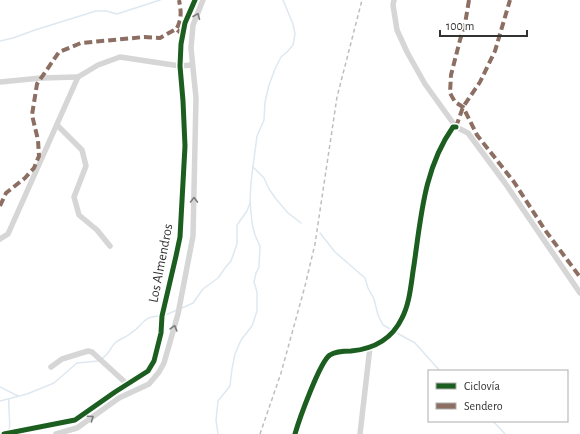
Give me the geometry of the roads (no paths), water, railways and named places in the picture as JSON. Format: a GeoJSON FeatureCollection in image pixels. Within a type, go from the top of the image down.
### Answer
{"type":"FeatureCollection","features":[{"type":"Feature","properties":{"kind":"street","name":"Los Almendros"},"geometry":{"type":"LineString","coordinates":[[4,434],[75,420],[148,371],[154,361],[161,333],[162,316],[180,237],[185,146],[180,66],[181,44],[183,30],[195,0]]}},
{"type":"Feature","properties":{"kind":"street","name":"Los Almendros"},"geometry":{"type":"LineString","coordinates":[[56,434],[77,428],[119,398],[145,385],[156,377],[164,363],[178,314],[193,236],[196,98],[192,65],[192,33],[203,0]]}},
{"type":"Feature","properties":{"kind":"street"},"geometry":{"type":"LineString","coordinates":[[394,0],[393,5],[397,30],[407,52],[426,84],[456,127],[468,133],[580,293]]}},
{"type":"Feature","properties":{"kind":"street"},"geometry":{"type":"LineString","coordinates":[[0,82],[78,77],[98,65],[120,57],[180,66],[192,65]]}},
{"type":"Feature","properties":{"kind":"street"},"geometry":{"type":"LineString","coordinates":[[0,240],[8,234],[78,77]]}},
{"type":"Feature","properties":{"kind":"street"},"geometry":{"type":"LineString","coordinates":[[57,125],[82,150],[86,166],[74,197],[79,215],[97,230],[110,246]]}},
{"type":"Feature","properties":{"kind":"street"},"geometry":{"type":"LineString","coordinates":[[294,434],[319,370],[329,355],[335,352],[370,348],[380,343],[392,333],[402,319],[406,308],[422,204],[428,179],[438,150],[453,127],[456,127]]}},
{"type":"Feature","properties":{"kind":"street"},"geometry":{"type":"LineString","coordinates":[[360,434],[370,348]]}},
{"type":"Feature","properties":{"kind":"street"},"geometry":{"type":"LineString","coordinates":[[51,366],[62,359],[92,352],[127,384]]}},
{"type":"Feature","properties":{"kind":"street"},"geometry":{"type":"LineString","coordinates":[[137,378],[145,385]]}},
{"type":"Feature","properties":{"kind":"waterway"},"geometry":{"type":"LineString","coordinates":[[0,41],[96,11],[106,11],[117,14],[160,0]]}},
{"type":"Feature","properties":{"kind":"waterway"},"geometry":{"type":"LineString","coordinates":[[218,434],[216,420],[218,401],[230,386],[235,354],[241,340],[252,326],[257,311],[257,292],[254,282],[259,267],[260,246],[252,223],[250,201],[251,182],[257,136],[264,120],[265,102],[269,85],[281,57],[293,45],[295,34],[293,24],[283,0]]}},
{"type":"Feature","properties":{"kind":"waterway"},"geometry":{"type":"LineString","coordinates":[[253,167],[264,178],[276,199],[288,213],[301,223]]}},
{"type":"Feature","properties":{"kind":"waterway"},"geometry":{"type":"LineString","coordinates":[[182,308],[193,303],[203,289],[218,278],[231,261],[237,244],[237,225],[247,211],[250,203]]}},
{"type":"Feature","properties":{"kind":"waterway"},"geometry":{"type":"LineString","coordinates":[[320,233],[335,252],[365,278],[383,325],[392,330]]}},
{"type":"Feature","properties":{"kind":"waterway"},"geometry":{"type":"LineString","coordinates":[[163,316],[177,310]]}},
{"type":"Feature","properties":{"kind":"waterway"},"geometry":{"type":"LineString","coordinates":[[101,359],[115,343],[127,336],[146,320],[154,316],[160,316]]}},
{"type":"Feature","properties":{"kind":"waterway"},"geometry":{"type":"LineString","coordinates":[[395,332],[415,343],[439,370]]}},
{"type":"Feature","properties":{"kind":"waterway"},"geometry":{"type":"LineString","coordinates":[[0,401],[27,394],[54,383],[77,363],[98,361]]}},
{"type":"Feature","properties":{"kind":"waterway"},"geometry":{"type":"LineString","coordinates":[[0,387],[18,396]]}},
{"type":"Feature","properties":{"kind":"waterway"},"geometry":{"type":"LineString","coordinates":[[9,399],[9,432]]}},
{"type":"Feature","properties":{"kind":"waterway"},"geometry":{"type":"LineString","coordinates":[[494,422],[505,434]]}},
{"type":"Feature","properties":{"kind":"railway"},"geometry":{"type":"LineString","coordinates":[[260,434],[281,373],[315,244],[337,97],[362,0]]}}]}
